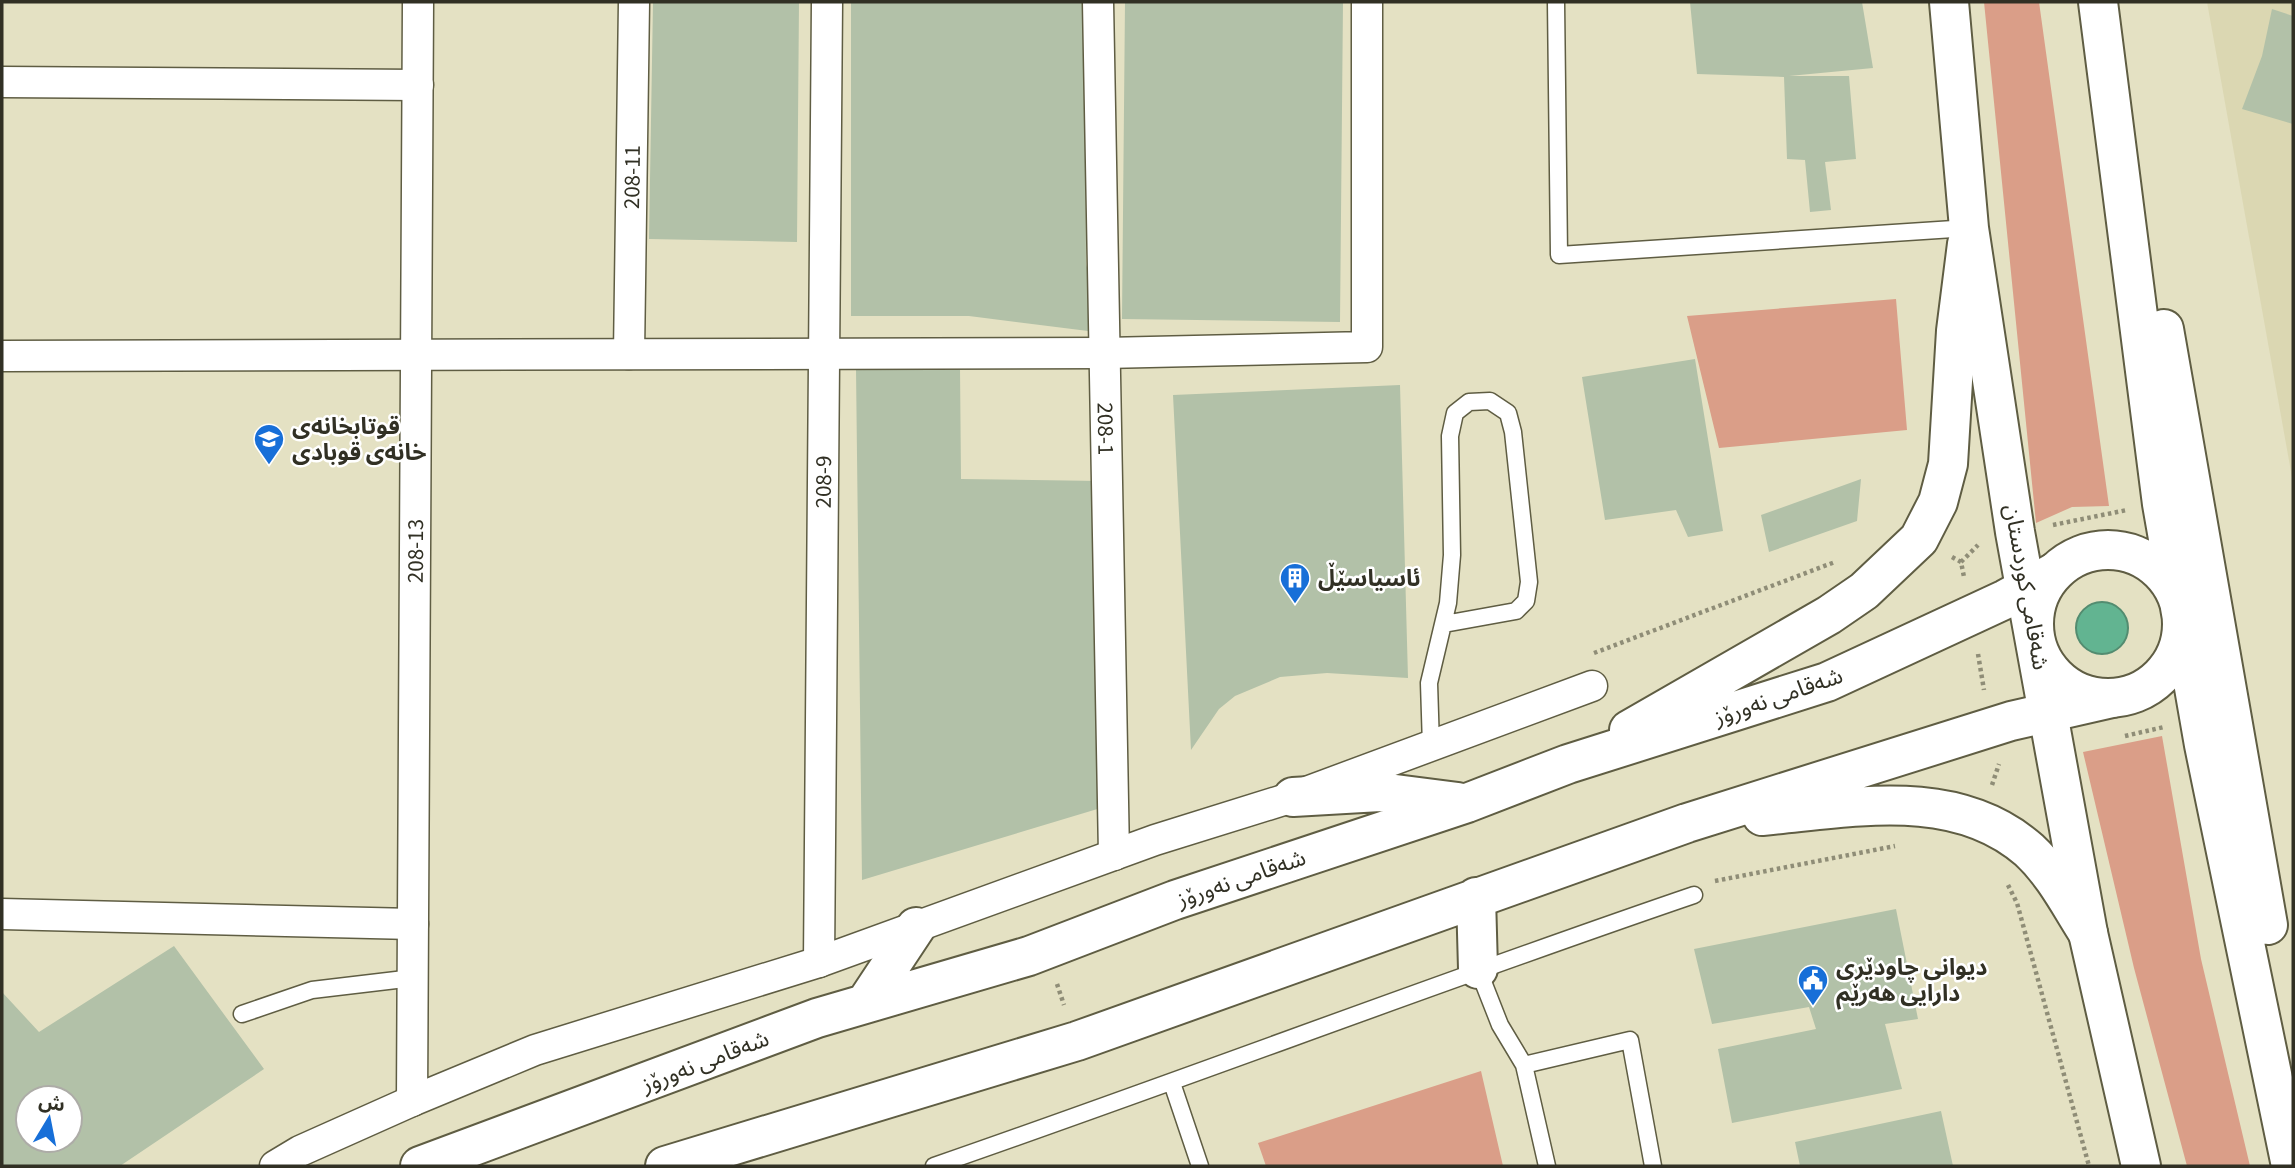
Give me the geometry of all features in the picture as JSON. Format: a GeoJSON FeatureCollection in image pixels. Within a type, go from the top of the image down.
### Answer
{"type":"FeatureCollection","features":[{"type":"Feature","properties":{"kind":"main road","name":"شەقامی کوردستان"},"geometry":{"type":"LineString","coordinates":[[1949,2],[1969,228],[2040,580]]}},
{"type":"Feature","properties":{"kind":"main road"},"geometry":{"type":"LineString","coordinates":[[2099,2],[2162,504],[2204,744],[2289,1159]]}},
{"type":"Feature","properties":{"kind":"main road"},"geometry":{"type":"LineString","coordinates":[[2099,2],[2148,237],[2290,1048],[2289,1159]]}},
{"type":"Feature","properties":{"kind":"main road"},"geometry":{"type":"LineString","coordinates":[[1568,764],[1829,615],[1864,591],[1919,539],[1938,502],[1948,464],[1955,331],[1969,228]]}},
{"type":"Feature","properties":{"kind":"main road"},"geometry":{"type":"LineString","coordinates":[[665,1166],[1077,1041],[1687,823],[2048,712],[2112,698],[2137,692],[2158,678],[2173,660],[2182,638],[2182,614],[2175,591],[2162,572],[2143,558],[2120,551],[2096,550],[2074,557],[2040,580],[2041,591],[2034,616],[2035,641],[2046,665],[2063,683],[2087,695],[2112,698]]}},
{"type":"Feature","properties":{"kind":"main road","name":"شەقامی نەورۆز"},"geometry":{"type":"LineString","coordinates":[[420,1166],[817,1018],[1029,956],[1175,900],[1466,803],[1568,764],[1827,682],[2040,580]]}},
{"type":"Feature","properties":{"kind":"main road","name":"شەقامی کوردستان"},"geometry":{"type":"LineString","coordinates":[[2035,641],[2088,933],[2141,1166]]}},
{"type":"Feature","properties":{"kind":"main road"},"geometry":{"type":"LineString","coordinates":[[1293,797],[1380,792],[1466,803]]}},
{"type":"Feature","properties":{"kind":"main road"},"geometry":{"type":"LineString","coordinates":[[1687,823],[1892,805],[1950,811],[1986,823],[2029,850],[2050,874],[2088,933]]}},
{"type":"Feature","properties":{"kind":"main road"},"geometry":{"type":"LineString","coordinates":[[1476,897],[1478,969]]}},
{"type":"Feature","properties":{"kind":"main road"},"geometry":{"type":"LineString","coordinates":[[865,1004],[916,927]]}},
{"type":"Feature","properties":{"kind":"street","name":"208-13"},"geometry":{"type":"LineString","coordinates":[[412,1101],[418,2]]}},
{"type":"Feature","properties":{"kind":"street","name":"208-11"},"geometry":{"type":"LineString","coordinates":[[629,354],[634,2]]}},
{"type":"Feature","properties":{"kind":"street","name":"208-9"},"geometry":{"type":"LineString","coordinates":[[819,962],[827,2]]}},
{"type":"Feature","properties":{"kind":"street","name":"208-1"},"geometry":{"type":"LineString","coordinates":[[1098,2],[1114,855]]}},
{"type":"Feature","properties":{"kind":"street"},"geometry":{"type":"LineString","coordinates":[[2,356],[1105,353],[1367,347],[1367,2]]}},
{"type":"Feature","properties":{"kind":"street"},"geometry":{"type":"LineString","coordinates":[[2,82],[418,85]]}},
{"type":"Feature","properties":{"kind":"street"},"geometry":{"type":"LineString","coordinates":[[275,1166],[300,1151],[412,1101],[535,1050],[819,962],[1114,855],[1293,797],[1592,687]]}},
{"type":"Feature","properties":{"kind":"street"},"geometry":{"type":"LineString","coordinates":[[2,914],[413,924]]}},
{"type":"Feature","properties":{"kind":"lane"},"geometry":{"type":"LineString","coordinates":[[1556,2],[1559,255],[1969,228]]}},
{"type":"Feature","properties":{"kind":"lane"},"geometry":{"type":"LineString","coordinates":[[1431,746],[1429,683],[1444,624],[1452,555],[1450,436],[1455,413],[1469,402],[1490,401],[1508,413],[1514,432],[1529,582],[1526,601],[1517,611],[1444,624]]}},
{"type":"Feature","properties":{"kind":"lane"},"geometry":{"type":"LineString","coordinates":[[934,1166],[1172,1083],[1478,969],[1694,894]]}},
{"type":"Feature","properties":{"kind":"lane"},"geometry":{"type":"LineString","coordinates":[[1478,969],[1497,1018],[1524,1065],[1547,1166]]}},
{"type":"Feature","properties":{"kind":"lane"},"geometry":{"type":"LineString","coordinates":[[242,1014],[313,990],[413,978]]}},
{"type":"Feature","properties":{"kind":"lane"},"geometry":{"type":"LineString","coordinates":[[1524,1065],[1630,1040],[1653,1166]]}},
{"type":"Feature","properties":{"kind":"lane"},"geometry":{"type":"LineString","coordinates":[[1172,1083],[1200,1166]]}},
{"type":"Feature","properties":{"kind":"path"},"geometry":{"type":"LineString","coordinates":[[2042,527],[2131,509]]}},
{"type":"Feature","properties":{"kind":"path"},"geometry":{"type":"LineString","coordinates":[[1961,562],[1980,543]]}},
{"type":"Feature","properties":{"kind":"path"},"geometry":{"type":"LineString","coordinates":[[1941,551],[1961,562]]}},
{"type":"Feature","properties":{"kind":"path"},"geometry":{"type":"LineString","coordinates":[[1961,562],[1966,588]]}},
{"type":"Feature","properties":{"kind":"path"},"geometry":{"type":"LineString","coordinates":[[1976,642],[1984,692]]}},
{"type":"Feature","properties":{"kind":"path"},"geometry":{"type":"LineString","coordinates":[[1991,787],[1999,766]]}},
{"type":"Feature","properties":{"kind":"path"},"geometry":{"type":"LineString","coordinates":[[1706,883],[1908,845]]}},
{"type":"Feature","properties":{"kind":"path"},"geometry":{"type":"LineString","coordinates":[[2003,878],[2017,903],[2089,1166]]}},
{"type":"Feature","properties":{"kind":"shaded area"},"geometry":{"type":"Polygon","coordinates":[[[1984,2],[2039,2],[2109,506],[2072,507],[2036,523],[1984,2]]]}},
{"type":"Feature","properties":{"kind":"shaded area"},"geometry":{"type":"Polygon","coordinates":[[[2207,2],[2293,2],[2293,483],[2207,2]]]}},
{"type":"Feature","properties":{"kind":"shaded area"},"geometry":{"type":"Polygon","coordinates":[[[1896,299],[1907,430],[1719,448],[1687,316],[1896,299]]]}},
{"type":"Feature","properties":{"kind":"shaded area"},"geometry":{"type":"Polygon","coordinates":[[[2102,602],[2121,609],[2128,628],[2121,647],[2102,654],[2083,647],[2076,628],[2083,609],[2102,602]]]}},
{"type":"Feature","properties":{"kind":"shaded area"},"geometry":{"type":"Polygon","coordinates":[[[2162,736],[2201,959],[2250,1166],[2187,1166],[2134,968],[2083,752],[2162,736]]]}},
{"type":"Feature","properties":{"kind":"shaded area"},"geometry":{"type":"Polygon","coordinates":[[[1481,1071],[1503,1166],[1266,1166],[1258,1143],[1481,1071]]]}},
{"type":"Feature","properties":{"kind":"building"},"geometry":{"type":"Polygon","coordinates":[[[653,2],[799,2],[797,242],[649,239],[653,2]]]}},
{"type":"Feature","properties":{"kind":"building"},"geometry":{"type":"Polygon","coordinates":[[[851,2],[1085,2],[1086,264],[1104,333],[969,316],[851,316],[851,2]]]}},
{"type":"Feature","properties":{"kind":"building"},"geometry":{"type":"Polygon","coordinates":[[[1125,2],[1343,2],[1340,322],[1122,319],[1125,2]]]}},
{"type":"Feature","properties":{"kind":"building"},"geometry":{"type":"Polygon","coordinates":[[[1690,2],[1862,2],[1873,68],[1789,76],[1849,76],[1856,159],[1825,162],[1831,210],[1810,212],[1805,160],[1787,159],[1784,77],[1697,74],[1690,2]]]}},
{"type":"Feature","properties":{"kind":"building"},"geometry":{"type":"Polygon","coordinates":[[[2272,9],[2293,16],[2293,124],[2242,109],[2262,56],[2272,9]]]}},
{"type":"Feature","properties":{"kind":"building"},"geometry":{"type":"Polygon","coordinates":[[[1695,359],[1723,531],[1688,537],[1676,510],[1605,520],[1582,377],[1695,359]]]}},
{"type":"Feature","properties":{"kind":"building"},"geometry":{"type":"Polygon","coordinates":[[[960,368],[961,479],[1100,481],[1104,807],[862,880],[856,369],[960,368]]]}},
{"type":"Feature","properties":{"kind":"building"},"geometry":{"type":"Polygon","coordinates":[[[1400,385],[1408,678],[1327,673],[1280,677],[1235,696],[1219,709],[1191,750],[1173,395],[1400,385]]]}},
{"type":"Feature","properties":{"kind":"building"},"geometry":{"type":"Polygon","coordinates":[[[1861,479],[1857,521],[1769,552],[1761,515],[1861,479]]]}},
{"type":"Feature","properties":{"kind":"building"},"geometry":{"type":"Polygon","coordinates":[[[1896,909],[1918,1019],[1885,1024],[1902,1089],[1732,1123],[1718,1049],[1816,1029],[1809,1007],[1712,1024],[1694,949],[1896,909]]]}},
{"type":"Feature","properties":{"kind":"building"},"geometry":{"type":"Polygon","coordinates":[[[174,946],[264,1069],[120,1166],[2,1166],[2,992],[39,1032],[174,946]]]}},
{"type":"Feature","properties":{"kind":"building"},"geometry":{"type":"Polygon","coordinates":[[[1941,1111],[1953,1166],[1800,1166],[1795,1142],[1941,1111]]]}},
{"type":"Feature","properties":{"kind":"place","name":"قوتابخانەی خانەی قوبادی"},"geometry":{"type":"Point","coordinates":[269,466]}},
{"type":"Feature","properties":{"kind":"place","name":"ئاسیاسێڵ"},"geometry":{"type":"Point","coordinates":[1295,605]}},
{"type":"Feature","properties":{"kind":"place","name":"دیوانی چاودێری دارایی هەرێم"},"geometry":{"type":"Point","coordinates":[1813,1007]}}]}
